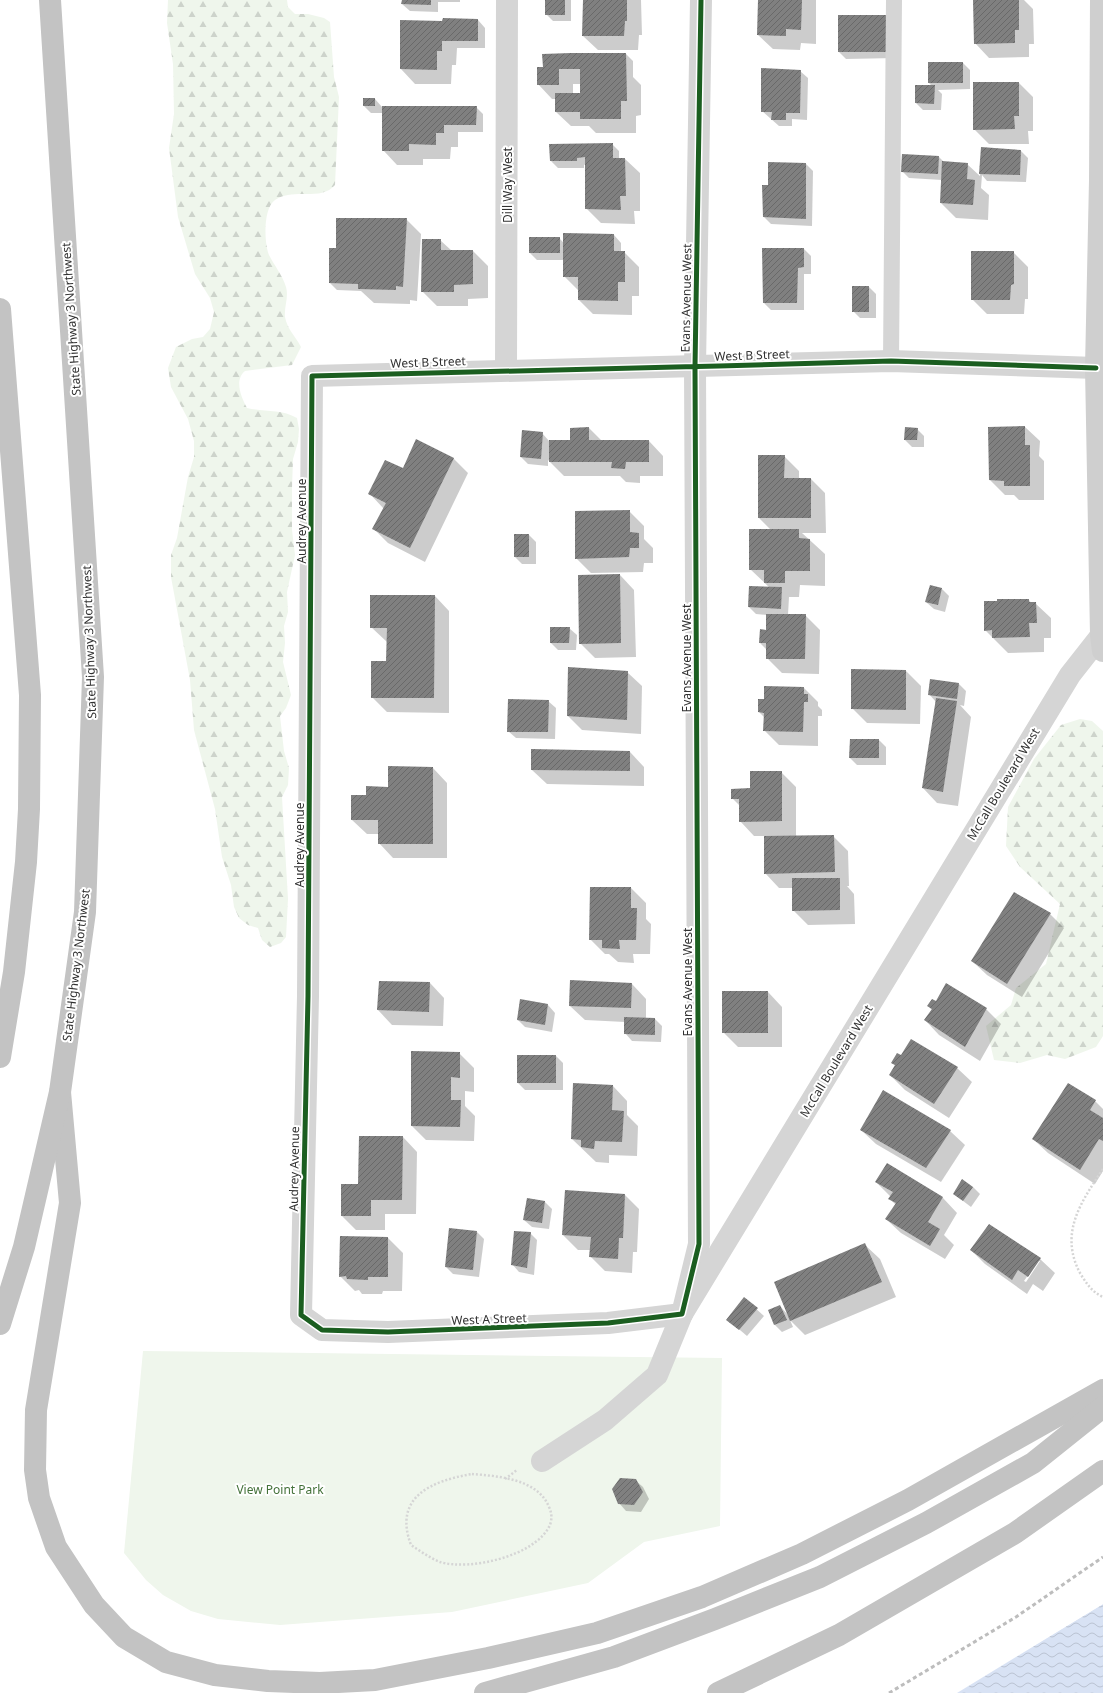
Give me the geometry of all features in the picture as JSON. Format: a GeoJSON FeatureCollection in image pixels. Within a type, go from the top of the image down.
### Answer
{"type":"FeatureCollection","features":[{"type":"Feature","properties":{"kind":"highway","name":"State Highway 3 Northwest"},"geometry":{"type":"LineString","coordinates":[[0,1324],[24,1247],[60,1092],[85,912],[93,677],[50,0]]}},
{"type":"Feature","properties":{"kind":"highway"},"geometry":{"type":"LineString","coordinates":[[0,309],[30,695],[26,862],[14,972],[0,1057]]}},
{"type":"Feature","properties":{"kind":"highway"},"geometry":{"type":"LineString","coordinates":[[60,1092],[70,1203],[36,1410],[35,1470],[39,1498],[56,1547],[94,1605],[124,1637],[166,1662],[215,1675],[268,1681],[320,1683],[375,1680],[488,1658],[597,1633],[702,1597],[802,1554],[908,1500],[1103,1390]]}},
{"type":"Feature","properties":{"kind":"highway"},"geometry":{"type":"LineString","coordinates":[[485,1693],[614,1657],[820,1577],[926,1523],[1033,1463],[1103,1407]]}},
{"type":"Feature","properties":{"kind":"highway"},"geometry":{"type":"LineString","coordinates":[[718,1693],[839,1635],[1015,1533],[1103,1471]]}},
{"type":"Feature","properties":{"kind":"main road"},"geometry":{"type":"LineString","coordinates":[[1101,0],[1102,180],[1096,368],[1102,639]]}},
{"type":"Feature","properties":{"kind":"street","name":"Dill Way West"},"geometry":{"type":"LineString","coordinates":[[506,370],[507,0]]}},
{"type":"Feature","properties":{"kind":"street","name":"Evans Avenue West"},"geometry":{"type":"LineString","coordinates":[[682,1314],[699,1244],[695,367],[701,0]]}},
{"type":"Feature","properties":{"kind":"street","name":"West B Street"},"geometry":{"type":"LineString","coordinates":[[312,376],[891,361],[1096,368]]}},
{"type":"Feature","properties":{"kind":"street","name":"Audrey Avenue"},"geometry":{"type":"LineString","coordinates":[[301,1315],[308,988],[312,376]]}},
{"type":"Feature","properties":{"kind":"street","name":"McCall Boulevard West"},"geometry":{"type":"LineString","coordinates":[[542,1461],[605,1420],[657,1375],[682,1314],[1070,675],[1102,639]]}},
{"type":"Feature","properties":{"kind":"street","name":"West A Street"},"geometry":{"type":"LineString","coordinates":[[301,1315],[322,1330],[388,1332],[608,1323],[682,1314]]}},
{"type":"Feature","properties":{"kind":"lane"},"geometry":{"type":"LineString","coordinates":[[891,361],[894,0]]}},
{"type":"Feature","properties":{"kind":"path"},"geometry":{"type":"LineString","coordinates":[[1103,1169],[1085,1196],[1074,1221],[1071,1236],[1072,1251],[1081,1274],[1087,1285],[1103,1297]]}},
{"type":"Feature","properties":{"kind":"path"},"geometry":{"type":"LineString","coordinates":[[466,1475],[488,1475],[525,1484],[547,1501],[552,1513],[550,1524],[544,1533],[526,1548],[504,1557],[481,1564],[462,1565],[441,1562],[424,1554],[411,1545],[407,1533],[406,1517],[410,1503],[421,1493],[435,1485],[466,1475]]}},
{"type":"Feature","properties":{"kind":"green space"},"geometry":{"type":"Polygon","coordinates":[[[168,0],[287,0],[288,7],[295,14],[308,14],[324,18],[330,22],[334,77],[339,97],[335,185],[322,193],[282,196],[271,204],[268,210],[266,226],[267,250],[286,287],[286,321],[301,347],[292,365],[245,371],[239,384],[241,394],[247,408],[291,415],[297,418],[299,429],[298,442],[293,459],[292,488],[292,530],[295,555],[287,592],[288,612],[284,626],[285,643],[283,662],[291,695],[286,708],[280,716],[284,751],[289,768],[288,785],[282,797],[288,899],[286,937],[281,943],[270,947],[262,940],[258,928],[248,925],[239,918],[234,907],[231,885],[222,857],[215,809],[194,730],[190,680],[171,577],[171,555],[177,538],[188,477],[194,457],[194,441],[188,419],[171,387],[168,368],[176,347],[192,339],[203,337],[210,329],[214,312],[210,298],[195,274],[178,217],[169,148],[174,114],[173,64],[167,23],[168,0]]]}},
{"type":"Feature","properties":{"kind":"green space"},"geometry":{"type":"Polygon","coordinates":[[[1080,719],[1092,721],[1103,731],[1103,1036],[1096,1047],[1065,1059],[1047,1055],[1020,1063],[994,1060],[986,1026],[1011,1005],[1016,988],[1046,964],[1060,904],[1020,867],[1006,846],[1008,807],[1034,759],[1061,725],[1080,719]]]}},
{"type":"Feature","properties":{"kind":"green space","name":"View Point Park"},"geometry":{"type":"Polygon","coordinates":[[[143,1351],[722,1358],[720,1526],[644,1542],[588,1583],[452,1612],[280,1625],[218,1619],[191,1611],[163,1595],[146,1580],[124,1553],[143,1351]]]}},
{"type":"Feature","properties":{"kind":"water"},"geometry":{"type":"Polygon","coordinates":[[[1103,1604],[1103,1693],[957,1693],[1103,1604]]]}},
{"type":"Feature","properties":{"kind":"pier"},"geometry":{"type":"Polygon","coordinates":[[[1103,1602],[1103,1604],[955,1693],[956,1691],[1103,1602]]]}},
{"type":"Feature","properties":{"kind":"building"},"geometry":{"type":"Polygon","coordinates":[[[402,0],[431,0],[431,5],[401,4],[402,0]]]}},
{"type":"Feature","properties":{"kind":"building"},"geometry":{"type":"Polygon","coordinates":[[[545,0],[565,0],[565,15],[545,15],[545,0]]]}},
{"type":"Feature","properties":{"kind":"building"},"geometry":{"type":"Polygon","coordinates":[[[583,0],[627,0],[627,21],[625,21],[624,36],[582,36],[583,0]]]}},
{"type":"Feature","properties":{"kind":"building"},"geometry":{"type":"Polygon","coordinates":[[[758,0],[802,0],[801,30],[786,29],[786,36],[757,35],[758,0]]]}},
{"type":"Feature","properties":{"kind":"building"},"geometry":{"type":"Polygon","coordinates":[[[973,0],[1019,0],[1019,30],[1015,30],[1015,43],[974,44],[973,0]]]}},
{"type":"Feature","properties":{"kind":"building"},"geometry":{"type":"Polygon","coordinates":[[[838,15],[889,15],[889,52],[838,52],[838,15]]]}},
{"type":"Feature","properties":{"kind":"building"},"geometry":{"type":"Polygon","coordinates":[[[443,18],[478,19],[478,41],[442,41],[442,51],[437,51],[437,70],[400,69],[400,20],[442,21],[443,18]]]}},
{"type":"Feature","properties":{"kind":"building"},"geometry":{"type":"Polygon","coordinates":[[[626,53],[627,101],[621,101],[621,119],[580,119],[580,112],[555,112],[555,93],[580,93],[580,69],[559,69],[559,85],[537,85],[537,67],[543,67],[542,54],[626,53]]]}},
{"type":"Feature","properties":{"kind":"building"},"geometry":{"type":"Polygon","coordinates":[[[928,62],[963,62],[963,83],[928,83],[928,62]]]}},
{"type":"Feature","properties":{"kind":"building"},"geometry":{"type":"Polygon","coordinates":[[[761,68],[801,70],[800,113],[786,113],[786,120],[771,120],[772,112],[761,112],[761,68]]]}},
{"type":"Feature","properties":{"kind":"building"},"geometry":{"type":"Polygon","coordinates":[[[973,82],[1019,82],[1019,116],[1014,116],[1015,129],[973,130],[973,82]]]}},
{"type":"Feature","properties":{"kind":"building"},"geometry":{"type":"Polygon","coordinates":[[[915,85],[935,85],[934,104],[915,103],[915,85]]]}},
{"type":"Feature","properties":{"kind":"building"},"geometry":{"type":"Polygon","coordinates":[[[363,98],[375,98],[375,106],[363,106],[363,98]]]}},
{"type":"Feature","properties":{"kind":"building"},"geometry":{"type":"Polygon","coordinates":[[[382,106],[477,106],[476,125],[444,125],[444,133],[436,133],[436,145],[409,144],[409,151],[382,151],[382,106]]]}},
{"type":"Feature","properties":{"kind":"building"},"geometry":{"type":"Polygon","coordinates":[[[613,143],[613,158],[625,158],[626,196],[620,196],[621,210],[585,209],[585,157],[577,158],[577,161],[550,161],[549,144],[613,143]]]}},
{"type":"Feature","properties":{"kind":"building"},"geometry":{"type":"Polygon","coordinates":[[[981,147],[1021,150],[1020,175],[979,174],[981,147]]]}},
{"type":"Feature","properties":{"kind":"building"},"geometry":{"type":"Polygon","coordinates":[[[902,154],[939,156],[938,174],[901,172],[902,154]]]}},
{"type":"Feature","properties":{"kind":"building"},"geometry":{"type":"Polygon","coordinates":[[[942,161],[968,163],[967,179],[975,180],[973,205],[940,203],[942,161]]]}},
{"type":"Feature","properties":{"kind":"building"},"geometry":{"type":"Polygon","coordinates":[[[768,162],[806,163],[806,219],[763,217],[762,185],[768,185],[768,162]]]}},
{"type":"Feature","properties":{"kind":"building"},"geometry":{"type":"Polygon","coordinates":[[[336,218],[407,218],[403,287],[396,286],[396,290],[358,289],[358,284],[329,283],[329,248],[336,248],[336,218]]]}},
{"type":"Feature","properties":{"kind":"building"},"geometry":{"type":"Polygon","coordinates":[[[563,233],[614,234],[614,251],[625,251],[625,282],[618,282],[618,301],[578,300],[578,277],[563,277],[563,233]]]}},
{"type":"Feature","properties":{"kind":"building"},"geometry":{"type":"Polygon","coordinates":[[[529,237],[560,237],[560,253],[529,253],[529,237]]]}},
{"type":"Feature","properties":{"kind":"building"},"geometry":{"type":"Polygon","coordinates":[[[422,239],[441,239],[441,250],[473,250],[473,284],[454,285],[454,292],[421,292],[422,239]]]}},
{"type":"Feature","properties":{"kind":"building"},"geometry":{"type":"Polygon","coordinates":[[[762,248],[804,248],[804,267],[798,268],[797,303],[763,303],[762,248]]]}},
{"type":"Feature","properties":{"kind":"building"},"geometry":{"type":"Polygon","coordinates":[[[971,251],[1014,251],[1014,284],[1011,285],[1010,300],[971,300],[971,251]]]}},
{"type":"Feature","properties":{"kind":"building"},"geometry":{"type":"Polygon","coordinates":[[[852,286],[869,286],[869,312],[852,312],[852,286]]]}},
{"type":"Feature","properties":{"kind":"building"},"geometry":{"type":"Polygon","coordinates":[[[1025,426],[1025,445],[1030,445],[1030,486],[1004,486],[1004,481],[989,480],[988,427],[1025,426]]]}},
{"type":"Feature","properties":{"kind":"building"},"geometry":{"type":"Polygon","coordinates":[[[589,427],[589,440],[649,440],[649,462],[626,462],[625,469],[611,468],[612,462],[549,462],[549,440],[570,440],[570,428],[589,427]]]}},
{"type":"Feature","properties":{"kind":"building"},"geometry":{"type":"Polygon","coordinates":[[[905,427],[918,428],[917,440],[904,440],[905,427]]]}},
{"type":"Feature","properties":{"kind":"building"},"geometry":{"type":"Polygon","coordinates":[[[522,430],[543,432],[541,459],[520,457],[522,430]]]}},
{"type":"Feature","properties":{"kind":"building"},"geometry":{"type":"Polygon","coordinates":[[[416,439],[454,458],[410,548],[372,529],[386,503],[368,494],[385,460],[403,468],[416,439]]]}},
{"type":"Feature","properties":{"kind":"building"},"geometry":{"type":"Polygon","coordinates":[[[758,455],[785,455],[784,478],[811,478],[811,518],[758,518],[758,455]]]}},
{"type":"Feature","properties":{"kind":"building"},"geometry":{"type":"Polygon","coordinates":[[[630,510],[630,532],[639,533],[639,548],[630,548],[629,557],[575,559],[575,511],[630,510]]]}},
{"type":"Feature","properties":{"kind":"building"},"geometry":{"type":"Polygon","coordinates":[[[749,529],[799,529],[799,538],[810,539],[810,571],[785,571],[785,583],[764,583],[764,570],[749,570],[749,529]]]}},
{"type":"Feature","properties":{"kind":"building"},"geometry":{"type":"Polygon","coordinates":[[[514,534],[529,534],[529,557],[514,557],[514,534]]]}},
{"type":"Feature","properties":{"kind":"building"},"geometry":{"type":"Polygon","coordinates":[[[620,574],[621,643],[579,644],[578,575],[620,574]]]}},
{"type":"Feature","properties":{"kind":"building"},"geometry":{"type":"Polygon","coordinates":[[[930,585],[942,588],[938,605],[925,602],[930,585]]]}},
{"type":"Feature","properties":{"kind":"building"},"geometry":{"type":"Polygon","coordinates":[[[749,586],[782,587],[781,609],[748,607],[749,586]]]}},
{"type":"Feature","properties":{"kind":"building"},"geometry":{"type":"Polygon","coordinates":[[[370,595],[435,595],[434,698],[371,698],[371,661],[386,661],[387,628],[370,628],[370,595]]]}},
{"type":"Feature","properties":{"kind":"building"},"geometry":{"type":"Polygon","coordinates":[[[997,599],[1029,599],[1029,602],[1036,602],[1037,623],[1029,623],[1030,637],[992,638],[992,630],[984,631],[984,601],[997,601],[997,599]]]}},
{"type":"Feature","properties":{"kind":"building"},"geometry":{"type":"Polygon","coordinates":[[[766,614],[806,614],[805,659],[766,659],[766,643],[759,643],[760,629],[766,630],[766,614]]]}},
{"type":"Feature","properties":{"kind":"building"},"geometry":{"type":"Polygon","coordinates":[[[550,627],[570,627],[569,643],[550,643],[550,627]]]}},
{"type":"Feature","properties":{"kind":"building"},"geometry":{"type":"Polygon","coordinates":[[[568,667],[628,671],[627,720],[567,716],[568,667]]]}},
{"type":"Feature","properties":{"kind":"building"},"geometry":{"type":"Polygon","coordinates":[[[851,669],[906,670],[906,710],[851,709],[851,669]]]}},
{"type":"Feature","properties":{"kind":"building"},"geometry":{"type":"Polygon","coordinates":[[[930,679],[959,683],[957,699],[928,695],[930,679]]]}},
{"type":"Feature","properties":{"kind":"building"},"geometry":{"type":"Polygon","coordinates":[[[764,686],[804,687],[804,694],[808,694],[808,702],[804,702],[803,732],[763,731],[764,713],[758,712],[758,699],[764,699],[764,686]]]}},
{"type":"Feature","properties":{"kind":"building"},"geometry":{"type":"Polygon","coordinates":[[[936,698],[957,701],[943,792],[922,788],[936,698]]]}},
{"type":"Feature","properties":{"kind":"building"},"geometry":{"type":"Polygon","coordinates":[[[508,699],[549,700],[548,732],[507,732],[508,699]]]}},
{"type":"Feature","properties":{"kind":"building"},"geometry":{"type":"Polygon","coordinates":[[[850,739],[879,739],[879,758],[849,758],[850,739]]]}},
{"type":"Feature","properties":{"kind":"building"},"geometry":{"type":"Polygon","coordinates":[[[531,749],[630,751],[630,771],[531,770],[531,749]]]}},
{"type":"Feature","properties":{"kind":"building"},"geometry":{"type":"Polygon","coordinates":[[[388,766],[433,767],[433,844],[378,844],[378,820],[351,820],[351,795],[366,795],[366,786],[388,787],[388,766]]]}},
{"type":"Feature","properties":{"kind":"building"},"geometry":{"type":"Polygon","coordinates":[[[750,771],[782,771],[782,821],[739,822],[739,799],[731,799],[731,789],[750,788],[750,771]]]}},
{"type":"Feature","properties":{"kind":"building"},"geometry":{"type":"Polygon","coordinates":[[[834,835],[835,872],[764,874],[764,836],[834,835]]]}},
{"type":"Feature","properties":{"kind":"building"},"geometry":{"type":"Polygon","coordinates":[[[792,878],[840,878],[840,910],[792,911],[792,878]]]}},
{"type":"Feature","properties":{"kind":"building"},"geometry":{"type":"Polygon","coordinates":[[[590,887],[631,887],[631,908],[637,908],[636,940],[619,940],[620,949],[602,948],[602,940],[589,940],[590,887]]]}},
{"type":"Feature","properties":{"kind":"building"},"geometry":{"type":"Polygon","coordinates":[[[1014,892],[1051,913],[1007,984],[971,961],[1014,892]]]}},
{"type":"Feature","properties":{"kind":"building"},"geometry":{"type":"Polygon","coordinates":[[[570,980],[632,983],[631,1008],[569,1006],[570,980]]]}},
{"type":"Feature","properties":{"kind":"building"},"geometry":{"type":"Polygon","coordinates":[[[379,981],[430,982],[429,1012],[377,1010],[379,981]]]}},
{"type":"Feature","properties":{"kind":"building"},"geometry":{"type":"Polygon","coordinates":[[[946,983],[987,1008],[965,1047],[924,1020],[932,1009],[927,1006],[932,999],[936,1001],[946,983]]]}},
{"type":"Feature","properties":{"kind":"building"},"geometry":{"type":"Polygon","coordinates":[[[722,991],[768,991],[768,1033],[722,1033],[722,991]]]}},
{"type":"Feature","properties":{"kind":"building"},"geometry":{"type":"Polygon","coordinates":[[[520,999],[548,1004],[545,1025],[517,1020],[520,999]]]}},
{"type":"Feature","properties":{"kind":"building"},"geometry":{"type":"Polygon","coordinates":[[[624,1017],[655,1018],[655,1035],[624,1034],[624,1017]]]}},
{"type":"Feature","properties":{"kind":"building"},"geometry":{"type":"Polygon","coordinates":[[[911,1039],[958,1067],[934,1104],[889,1075],[895,1065],[891,1063],[897,1053],[901,1055],[911,1039]]]}},
{"type":"Feature","properties":{"kind":"building"},"geometry":{"type":"Polygon","coordinates":[[[411,1051],[460,1052],[460,1078],[451,1077],[451,1100],[461,1100],[460,1127],[411,1126],[411,1051]]]}},
{"type":"Feature","properties":{"kind":"building"},"geometry":{"type":"Polygon","coordinates":[[[517,1055],[556,1055],[556,1083],[517,1083],[517,1055]]]}},
{"type":"Feature","properties":{"kind":"building"},"geometry":{"type":"Polygon","coordinates":[[[573,1083],[613,1085],[612,1110],[624,1111],[622,1142],[595,1141],[594,1149],[581,1147],[581,1140],[571,1139],[573,1083]]]}},
{"type":"Feature","properties":{"kind":"building"},"geometry":{"type":"Polygon","coordinates":[[[1068,1083],[1096,1100],[1090,1110],[1103,1118],[1103,1141],[1099,1139],[1080,1170],[1032,1139],[1068,1083]]]}},
{"type":"Feature","properties":{"kind":"building"},"geometry":{"type":"Polygon","coordinates":[[[883,1090],[951,1130],[926,1168],[860,1130],[883,1090]]]}},
{"type":"Feature","properties":{"kind":"building"},"geometry":{"type":"Polygon","coordinates":[[[359,1136],[403,1136],[402,1200],[371,1200],[371,1216],[341,1216],[341,1184],[358,1184],[359,1136]]]}},
{"type":"Feature","properties":{"kind":"building"},"geometry":{"type":"Polygon","coordinates":[[[887,1163],[943,1197],[928,1222],[940,1229],[930,1246],[885,1219],[896,1203],[888,1199],[893,1192],[875,1182],[887,1163]]]}},
{"type":"Feature","properties":{"kind":"building"},"geometry":{"type":"Polygon","coordinates":[[[962,1179],[973,1187],[963,1201],[953,1194],[962,1179]]]}},
{"type":"Feature","properties":{"kind":"building"},"geometry":{"type":"Polygon","coordinates":[[[565,1190],[625,1194],[623,1238],[619,1238],[618,1259],[589,1257],[591,1237],[562,1235],[565,1190]]]}},
{"type":"Feature","properties":{"kind":"building"},"geometry":{"type":"Polygon","coordinates":[[[527,1198],[545,1201],[542,1223],[523,1220],[527,1198]]]}},
{"type":"Feature","properties":{"kind":"building"},"geometry":{"type":"Polygon","coordinates":[[[989,1224],[1041,1258],[1028,1277],[1018,1270],[1012,1280],[970,1250],[989,1224]]]}},
{"type":"Feature","properties":{"kind":"building"},"geometry":{"type":"Polygon","coordinates":[[[449,1228],[477,1231],[473,1270],[445,1267],[449,1228]]]}},
{"type":"Feature","properties":{"kind":"building"},"geometry":{"type":"Polygon","coordinates":[[[514,1231],[531,1232],[527,1268],[511,1265],[514,1231]]]}},
{"type":"Feature","properties":{"kind":"building"},"geometry":{"type":"Polygon","coordinates":[[[340,1236],[388,1237],[388,1277],[368,1277],[368,1280],[347,1279],[346,1276],[339,1277],[340,1236]]]}},
{"type":"Feature","properties":{"kind":"building"},"geometry":{"type":"Polygon","coordinates":[[[865,1243],[882,1282],[790,1321],[774,1282],[865,1243]]]}},
{"type":"Feature","properties":{"kind":"building"},"geometry":{"type":"Polygon","coordinates":[[[744,1297],[758,1308],[739,1330],[726,1320],[744,1297]]]}},
{"type":"Feature","properties":{"kind":"building"},"geometry":{"type":"Polygon","coordinates":[[[780,1305],[787,1320],[774,1325],[768,1310],[780,1305]]]}},
{"type":"Feature","properties":{"kind":"building"},"geometry":{"type":"Polygon","coordinates":[[[620,1478],[636,1479],[643,1492],[634,1505],[618,1504],[612,1489],[620,1478]]]}},
{"type":"Feature","properties":{"kind":"railway"},"geometry":{"type":"LineString","coordinates":[[889,1693],[1016,1617],[1103,1557]]}},
{"type":"Feature","properties":{"kind":"cycle path"},"geometry":{"type":"LineString","coordinates":[[701,0],[695,367],[699,1244],[682,1314],[608,1323],[388,1332],[322,1330],[301,1315],[308,996],[312,376],[675,367],[719,366],[891,361],[1096,368]]}}]}
